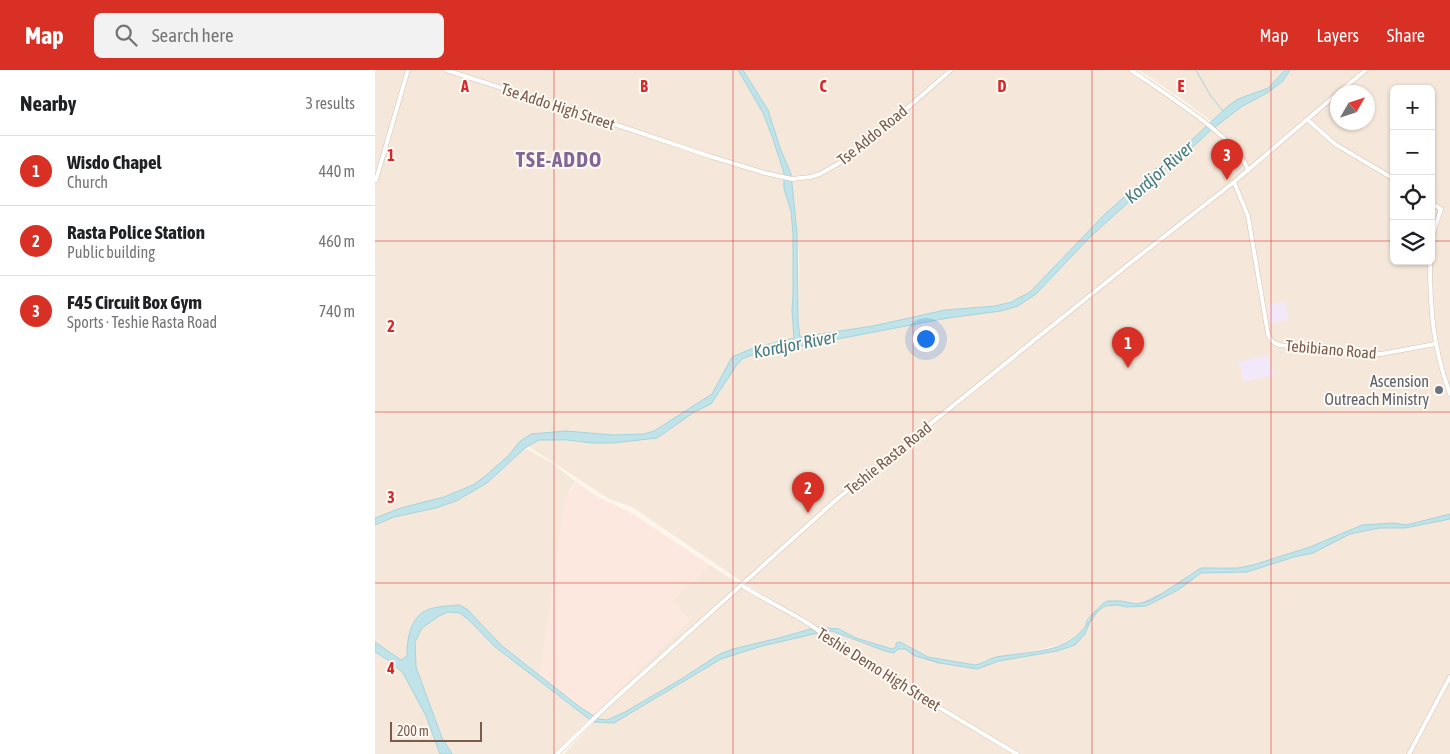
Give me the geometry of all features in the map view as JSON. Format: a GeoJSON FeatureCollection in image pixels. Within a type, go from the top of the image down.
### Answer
{"type":"FeatureCollection","features":[{"type":"Feature","properties":{"kind":"street"},"geometry":{"type":"LineString","coordinates":[[376,179],[408,70]]}},
{"type":"Feature","properties":{"kind":"street","name":"Tse Addo High Street"},"geometry":{"type":"LineString","coordinates":[[446,70],[709,156],[784,178]]}},
{"type":"Feature","properties":{"kind":"street","name":"Tse Addo Road"},"geometry":{"type":"LineString","coordinates":[[784,178],[810,177],[823,173],[841,162],[951,70]]}},
{"type":"Feature","properties":{"kind":"street"},"geometry":{"type":"LineString","coordinates":[[1131,70],[1222,137],[1242,159],[1247,171]]}},
{"type":"Feature","properties":{"kind":"street","name":"Teshie Rasta Road"},"geometry":{"type":"LineString","coordinates":[[1348,85],[1366,70]]}},
{"type":"Feature","properties":{"kind":"street","name":"Teshie Rasta Road"},"geometry":{"type":"LineString","coordinates":[[557,754],[815,518],[882,462],[1234,182],[1330,101]]}},
{"type":"Feature","properties":{"kind":"street"},"geometry":{"type":"LineString","coordinates":[[1308,120],[1335,144],[1390,177]]}},
{"type":"Feature","properties":{"kind":"street","name":"Tebibiano Road"},"geometry":{"type":"LineString","coordinates":[[1234,182],[1248,216],[1268,334],[1273,342],[1279,345],[1365,354],[1387,353],[1435,344]]}},
{"type":"Feature","properties":{"kind":"street"},"geometry":{"type":"LineString","coordinates":[[1435,205],[1441,209],[1435,227]]}},
{"type":"Feature","properties":{"kind":"street"},"geometry":{"type":"LineString","coordinates":[[1430,265],[1430,300],[1435,344],[1450,394]]}},
{"type":"Feature","properties":{"kind":"street","name":"Teshie Demo High Street"},"geometry":{"type":"LineString","coordinates":[[741,585],[815,628],[829,641],[843,650],[1017,754]]}},
{"type":"Feature","properties":{"kind":"street"},"geometry":{"type":"LineString","coordinates":[[1409,754],[1450,677]]}},
{"type":"Feature","properties":{"kind":"shaded area"},"geometry":{"type":"Polygon","coordinates":[[[375,70],[738,70],[763,113],[784,173],[784,189],[791,211],[793,233],[792,311],[794,338],[753,348],[732,357],[712,394],[654,431],[644,434],[591,434],[519,442],[509,455],[473,485],[444,497],[402,508],[375,518],[375,70]]]}},
{"type":"Feature","properties":{"kind":"shaded area"},"geometry":{"type":"Polygon","coordinates":[[[743,70],[1129,70],[1208,125],[1104,215],[1030,292],[1019,298],[995,306],[945,310],[873,326],[800,337],[798,322],[799,254],[791,175],[768,110],[743,70]]]}},
{"type":"Feature","properties":{"kind":"shaded area"},"geometry":{"type":"Polygon","coordinates":[[[1139,70],[1285,70],[1268,88],[1249,94],[1212,122],[1139,70]]]}},
{"type":"Feature","properties":{"kind":"shaded area"},"geometry":{"type":"Polygon","coordinates":[[[1290,70],[1450,70],[1450,514],[1406,525],[1394,523],[1362,525],[1310,547],[1253,565],[1238,568],[1218,567],[1191,574],[1179,584],[1152,600],[1137,604],[1107,601],[1084,629],[1064,644],[1013,656],[995,657],[982,664],[967,665],[928,657],[900,642],[892,649],[856,638],[839,629],[817,627],[741,581],[632,507],[609,499],[528,446],[539,440],[613,443],[668,431],[696,411],[711,404],[742,359],[762,351],[785,349],[948,318],[987,313],[1036,294],[1089,238],[1172,163],[1241,107],[1267,93],[1283,81],[1290,70]]]}},
{"type":"Feature","properties":{"kind":"shaded area"},"geometry":{"type":"Polygon","coordinates":[[[1285,302],[1288,321],[1270,323],[1267,305],[1285,302]]]}},
{"type":"Feature","properties":{"kind":"shaded area"},"geometry":{"type":"Polygon","coordinates":[[[1268,355],[1273,375],[1244,382],[1239,362],[1268,355]]]}},
{"type":"Feature","properties":{"kind":"shaded area"},"geometry":{"type":"Polygon","coordinates":[[[525,448],[552,463],[576,482],[570,489],[540,675],[501,645],[483,625],[459,605],[428,610],[407,645],[407,656],[401,660],[375,642],[375,525],[394,517],[436,508],[456,501],[487,483],[525,448]]]}},
{"type":"Feature","properties":{"kind":"shaded area"},"geometry":{"type":"Polygon","coordinates":[[[576,482],[598,497],[630,512],[710,565],[672,600],[688,622],[592,715],[540,675],[565,500],[576,482]]]}},
{"type":"Feature","properties":{"kind":"shaded area"},"geometry":{"type":"Polygon","coordinates":[[[1450,519],[1450,754],[1020,754],[844,647],[822,631],[832,631],[885,651],[905,649],[915,656],[940,663],[977,669],[999,661],[1057,651],[1085,634],[1097,612],[1105,606],[1146,606],[1201,573],[1247,572],[1313,553],[1350,534],[1379,528],[1405,528],[1450,519]]]}},
{"type":"Feature","properties":{"kind":"shaded area"},"geometry":{"type":"Polygon","coordinates":[[[710,565],[761,598],[814,628],[733,649],[625,712],[607,720],[599,719],[592,715],[688,622],[688,619],[672,600],[710,565]]]}},
{"type":"Feature","properties":{"kind":"shaded area"},"geometry":{"type":"Polygon","coordinates":[[[448,612],[460,613],[494,646],[589,719],[553,754],[452,754],[442,738],[416,667],[415,642],[422,628],[448,612]]]}},
{"type":"Feature","properties":{"kind":"shaded area"},"geometry":{"type":"Polygon","coordinates":[[[818,633],[818,638],[901,686],[1011,754],[564,754],[594,722],[614,723],[721,659],[762,646],[818,633]]]}},
{"type":"Feature","properties":{"kind":"shaded area"},"geometry":{"type":"Polygon","coordinates":[[[375,652],[403,673],[426,716],[440,754],[375,754],[375,652]]]}},
{"type":"Feature","properties":{"kind":"water","name":"Kordjor River"},"geometry":{"type":"Polygon","coordinates":[[[738,70],[743,70],[768,110],[780,148],[791,174],[797,233],[798,322],[800,337],[873,326],[945,310],[995,306],[1011,302],[1030,292],[1104,215],[1170,156],[1183,148],[1228,106],[1238,99],[1268,88],[1285,70],[1290,70],[1283,81],[1267,93],[1241,107],[1172,163],[1089,238],[1036,294],[1018,306],[1001,311],[948,318],[785,349],[762,351],[742,359],[711,404],[696,411],[657,438],[613,443],[539,440],[525,448],[487,483],[456,501],[436,508],[394,517],[375,525],[375,518],[401,508],[444,497],[473,485],[509,455],[519,442],[531,434],[566,431],[613,435],[644,434],[654,431],[712,394],[732,357],[753,348],[794,338],[792,311],[793,233],[791,211],[784,189],[784,173],[763,113],[738,70]]]}},
{"type":"Feature","properties":{"kind":"water"},"geometry":{"type":"Polygon","coordinates":[[[1450,514],[1450,519],[1405,528],[1379,528],[1350,534],[1313,553],[1247,572],[1201,573],[1178,590],[1146,606],[1105,606],[1097,612],[1085,634],[1075,645],[1057,651],[999,661],[977,669],[940,663],[915,656],[905,649],[898,649],[894,653],[885,651],[832,631],[822,631],[817,627],[839,629],[856,638],[892,649],[896,647],[896,643],[900,642],[928,657],[975,665],[981,664],[996,657],[1058,647],[1081,632],[1097,610],[1107,601],[1137,604],[1152,600],[1201,568],[1238,568],[1253,565],[1310,547],[1362,525],[1394,523],[1406,525],[1450,514]]]}},
{"type":"Feature","properties":{"kind":"water"},"geometry":{"type":"Polygon","coordinates":[[[459,605],[467,609],[501,645],[581,708],[599,719],[607,720],[625,712],[718,655],[733,649],[814,628],[818,633],[762,646],[721,659],[614,723],[594,722],[494,646],[460,613],[448,612],[422,628],[415,642],[416,667],[442,738],[452,754],[440,754],[426,716],[403,673],[375,652],[375,642],[401,660],[407,656],[413,624],[421,614],[435,608],[459,605]]]}},
{"type":"Feature","properties":{"kind":"waterway"},"geometry":{"type":"LineString","coordinates":[[1196,70],[1210,95],[1223,111]]}},
{"type":"Feature","properties":{"kind":"waterway"},"geometry":{"type":"LineString","coordinates":[[1145,602],[1161,594]]}},
{"type":"Feature","properties":{"kind":"waterway"},"geometry":{"type":"LineString","coordinates":[[1086,626],[1087,620],[1095,611]]}},
{"type":"Feature","properties":{"kind":"waterway"},"geometry":{"type":"LineString","coordinates":[[924,658],[939,663]]}},
{"type":"Feature","properties":{"kind":"place","name":"F45 Circuit Box Gym"},"geometry":{"type":"Point","coordinates":[1227,180]}},
{"type":"Feature","properties":{"kind":"place","name":"Wisdo Chapel"},"geometry":{"type":"Point","coordinates":[1128,368]}},
{"type":"Feature","properties":{"kind":"place","name":"Ascension Outreach Ministry"},"geometry":{"type":"Point","coordinates":[1439,390]}},
{"type":"Feature","properties":{"kind":"place","name":"Rasta Police Station"},"geometry":{"type":"Point","coordinates":[808,513]}},
{"type":"Feature","properties":{"kind":"district","name":"TSE-ADDO"},"geometry":{"type":"Point","coordinates":[559,159]}}]}
